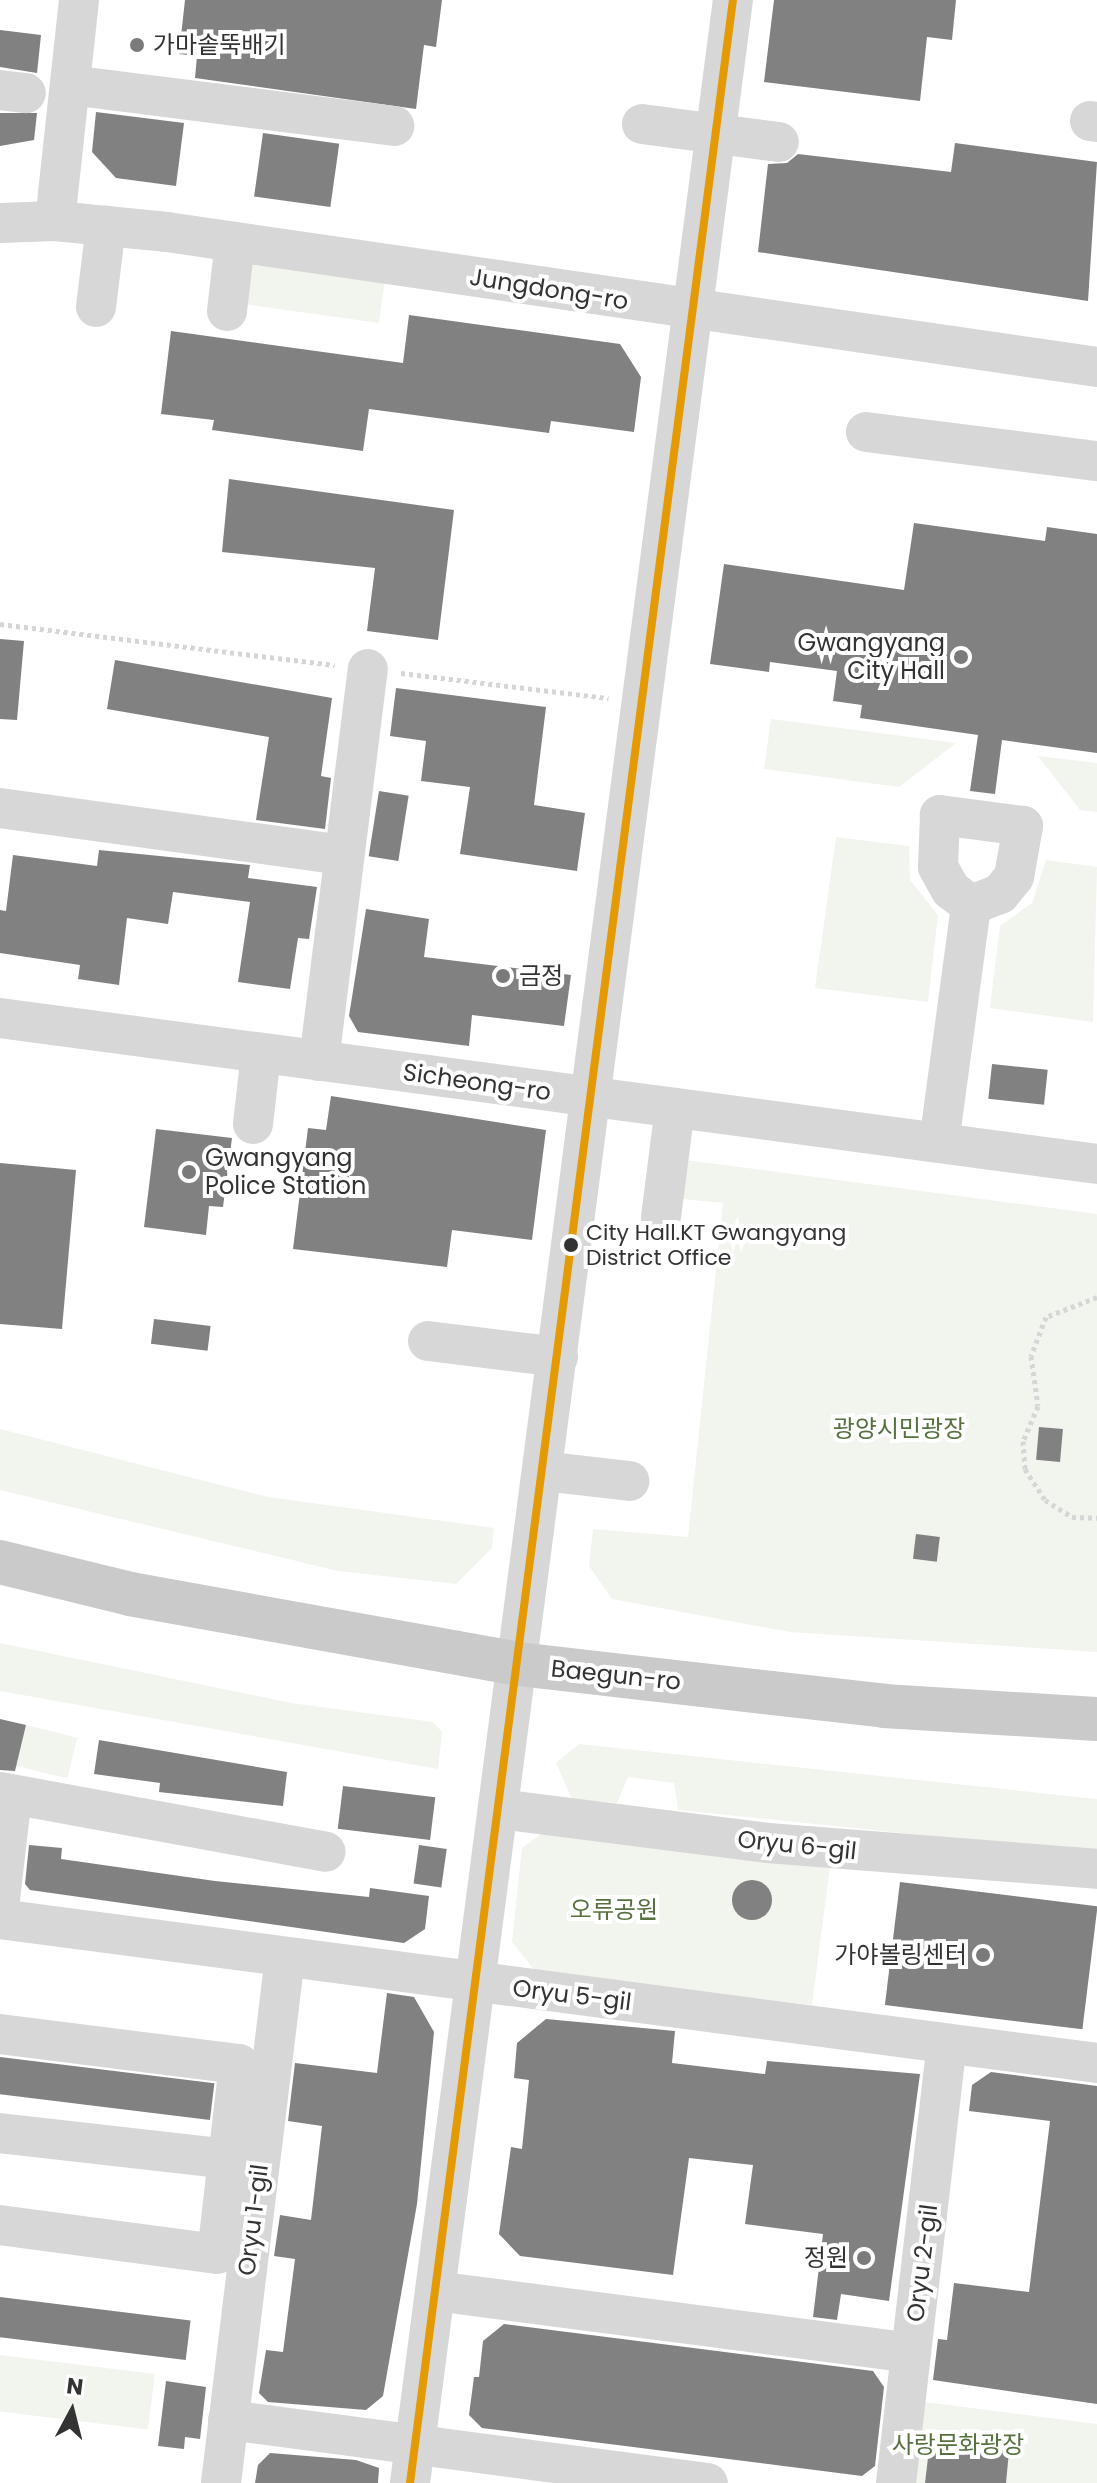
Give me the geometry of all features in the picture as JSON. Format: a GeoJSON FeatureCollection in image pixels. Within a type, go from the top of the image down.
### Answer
{"type":"FeatureCollection","features":[{"type":"Feature","properties":{"kind":"main road","name":"Baegun-ro"},"geometry":{"type":"LineString","coordinates":[[0,1562],[130,1594],[518,1664],[884,1706],[1097,1719]]}},
{"type":"Feature","properties":{"kind":"street"},"geometry":{"type":"LineString","coordinates":[[55,221],[79,0]]}},
{"type":"Feature","properties":{"kind":"street"},"geometry":{"type":"LineString","coordinates":[[413,2464],[733,0]]}},
{"type":"Feature","properties":{"kind":"street"},"geometry":{"type":"LineString","coordinates":[[70,85],[394,126]]}},
{"type":"Feature","properties":{"kind":"street"},"geometry":{"type":"LineString","coordinates":[[642,124],[779,142]]}},
{"type":"Feature","properties":{"kind":"street","name":"Jungdong-ro"},"geometry":{"type":"LineString","coordinates":[[0,223],[55,221],[235,242],[693,311],[1097,367]]}},
{"type":"Feature","properties":{"kind":"street"},"geometry":{"type":"LineString","coordinates":[[96,307],[106,226]]}},
{"type":"Feature","properties":{"kind":"street"},"geometry":{"type":"LineString","coordinates":[[227,311],[235,242]]}},
{"type":"Feature","properties":{"kind":"street"},"geometry":{"type":"LineString","coordinates":[[866,432],[1097,461]]}},
{"type":"Feature","properties":{"kind":"street"},"geometry":{"type":"LineString","coordinates":[[319,1061],[368,669]]}},
{"type":"Feature","properties":{"kind":"street"},"geometry":{"type":"LineString","coordinates":[[0,808],[344,855]]}},
{"type":"Feature","properties":{"kind":"street"},"geometry":{"type":"LineString","coordinates":[[939,1143],[971,905]]}},
{"type":"Feature","properties":{"kind":"street","name":"Sicheong-ro"},"geometry":{"type":"LineString","coordinates":[[0,1018],[1097,1164]]}},
{"type":"Feature","properties":{"kind":"street"},"geometry":{"type":"LineString","coordinates":[[253,1124],[261,1054]]}},
{"type":"Feature","properties":{"kind":"street"},"geometry":{"type":"LineString","coordinates":[[661,1217],[675,1108]]}},
{"type":"Feature","properties":{"kind":"street"},"geometry":{"type":"LineString","coordinates":[[428,1341],[558,1357]]}},
{"type":"Feature","properties":{"kind":"street"},"geometry":{"type":"LineString","coordinates":[[543,1471],[629,1481]]}},
{"type":"Feature","properties":{"kind":"street"},"geometry":{"type":"LineString","coordinates":[[0,1899],[6,1793],[326,1852]]}},
{"type":"Feature","properties":{"kind":"street","name":"Oryu 6-gil"},"geometry":{"type":"LineString","coordinates":[[499,1809],[784,1845],[1097,1869]]}},
{"type":"Feature","properties":{"kind":"street","name":"Oryu 5-gil"},"geometry":{"type":"LineString","coordinates":[[0,1919],[1097,2063]]}},
{"type":"Feature","properties":{"kind":"street","name":"Oryu 1-gil"},"geometry":{"type":"LineString","coordinates":[[221,2483],[285,1957]]}},
{"type":"Feature","properties":{"kind":"street"},"geometry":{"type":"LineString","coordinates":[[0,2034],[239,2064],[217,2254],[0,2225]]}},
{"type":"Feature","properties":{"kind":"street","name":"Oryu 2-gil"},"geometry":{"type":"LineString","coordinates":[[896,2483],[947,2044]]}},
{"type":"Feature","properties":{"kind":"street"},"geometry":{"type":"LineString","coordinates":[[0,2133],[228,2159]]}},
{"type":"Feature","properties":{"kind":"street"},"geometry":{"type":"LineString","coordinates":[[435,2291],[911,2353]]}},
{"type":"Feature","properties":{"kind":"street"},"geometry":{"type":"LineString","coordinates":[[228,2420],[413,2464],[708,2483]]}},
{"type":"Feature","properties":{"kind":"path"},"geometry":{"type":"LineString","coordinates":[[0,624],[642,702]]}},
{"type":"Feature","properties":{"kind":"path"},"geometry":{"type":"LineString","coordinates":[[1097,1297],[1046,1317],[1031,1356],[1038,1406],[1023,1441],[1025,1469],[1045,1500],[1072,1517],[1097,1518]]}},
{"type":"Feature","properties":{"kind":"green space"},"geometry":{"type":"Polygon","coordinates":[[[240,248],[387,269],[379,323],[232,302],[240,248]]]}},
{"type":"Feature","properties":{"kind":"green space"},"geometry":{"type":"Polygon","coordinates":[[[771,719],[956,743],[899,787],[764,769],[771,719]]]}},
{"type":"Feature","properties":{"kind":"green space"},"geometry":{"type":"Polygon","coordinates":[[[1038,756],[1097,763],[1097,812],[1080,810],[1038,756]]]}},
{"type":"Feature","properties":{"kind":"green space"},"geometry":{"type":"Polygon","coordinates":[[[836,837],[909,846],[910,880],[938,915],[928,1002],[815,988],[836,837]]]}},
{"type":"Feature","properties":{"kind":"green space"},"geometry":{"type":"Polygon","coordinates":[[[1046,860],[1097,867],[1093,1022],[990,1008],[1000,926],[1032,903],[1046,860]]]}},
{"type":"Feature","properties":{"kind":"green space","name":"광양시민광장"},"geometry":{"type":"Polygon","coordinates":[[[678,1159],[1097,1214],[1097,1652],[790,1632],[612,1599],[589,1566],[593,1529],[688,1537],[723,1203],[673,1198],[678,1159]]]}},
{"type":"Feature","properties":{"kind":"green space"},"geometry":{"type":"Polygon","coordinates":[[[0,1429],[268,1497],[494,1528],[492,1548],[456,1584],[338,1571],[0,1490],[0,1429]]]}},
{"type":"Feature","properties":{"kind":"green space"},"geometry":{"type":"Polygon","coordinates":[[[0,1643],[291,1703],[433,1722],[442,1732],[438,1769],[0,1691],[0,1643]]]}},
{"type":"Feature","properties":{"kind":"green space"},"geometry":{"type":"Polygon","coordinates":[[[26,1725],[77,1738],[67,1779],[16,1766],[26,1725]]]}},
{"type":"Feature","properties":{"kind":"green space"},"geometry":{"type":"Polygon","coordinates":[[[579,1744],[1097,1799],[1097,1853],[678,1810],[674,1783],[628,1777],[617,1803],[572,1799],[556,1763],[579,1744]]]}},
{"type":"Feature","properties":{"kind":"green space","name":"오류공원"},"geometry":{"type":"Polygon","coordinates":[[[548,1829],[830,1866],[812,2005],[536,1972],[512,1942],[522,1848],[548,1829]]]}},
{"type":"Feature","properties":{"kind":"green space"},"geometry":{"type":"Polygon","coordinates":[[[0,2355],[155,2374],[148,2430],[0,2411],[0,2355]]]}},
{"type":"Feature","properties":{"kind":"green space","name":"사랑문화광장"},"geometry":{"type":"Polygon","coordinates":[[[917,2401],[1097,2424],[1097,2483],[907,2483],[917,2401]]]}},
{"type":"Feature","properties":{"kind":"building"},"geometry":{"type":"Polygon","coordinates":[[[185,0],[442,0],[436,47],[424,45],[416,109],[195,78],[197,56],[179,54],[185,0]]]}},
{"type":"Feature","properties":{"kind":"building"},"geometry":{"type":"Polygon","coordinates":[[[774,0],[956,0],[952,40],[927,37],[920,101],[764,82],[774,0]]]}},
{"type":"Feature","properties":{"kind":"building"},"geometry":{"type":"Polygon","coordinates":[[[0,30],[41,35],[37,73],[0,67],[0,30]]]}},
{"type":"Feature","properties":{"kind":"building"},"geometry":{"type":"Polygon","coordinates":[[[96,112],[184,123],[176,186],[116,178],[92,152],[96,112]]]}},
{"type":"Feature","properties":{"kind":"building"},"geometry":{"type":"Polygon","coordinates":[[[0,113],[37,113],[34,140],[0,146],[0,113]]]}},
{"type":"Feature","properties":{"kind":"building"},"geometry":{"type":"Polygon","coordinates":[[[263,133],[339,144],[330,207],[254,196],[263,133]]]}},
{"type":"Feature","properties":{"kind":"building"},"geometry":{"type":"Polygon","coordinates":[[[955,143],[1097,162],[1088,301],[758,252],[768,164],[787,163],[798,154],[951,172],[955,143]]]}},
{"type":"Feature","properties":{"kind":"building"},"geometry":{"type":"Polygon","coordinates":[[[409,315],[620,344],[641,377],[634,432],[551,421],[549,433],[369,409],[363,451],[212,430],[214,420],[161,414],[171,331],[403,363],[409,315]]]}},
{"type":"Feature","properties":{"kind":"building"},"geometry":{"type":"Polygon","coordinates":[[[229,479],[454,510],[438,640],[367,631],[375,568],[222,552],[229,479]]]}},
{"type":"Feature","properties":{"kind":"building","name":"Gwangyang City Hall"},"geometry":{"type":"Polygon","coordinates":[[[914,523],[1045,541],[1047,527],[1097,534],[1097,753],[1002,740],[995,794],[970,791],[978,735],[860,718],[862,705],[833,701],[837,671],[770,662],[769,672],[710,664],[724,564],[904,590],[914,523]]]}},
{"type":"Feature","properties":{"kind":"building"},"geometry":{"type":"Polygon","coordinates":[[[0,639],[24,641],[17,720],[0,719],[0,639]]]}},
{"type":"Feature","properties":{"kind":"building"},"geometry":{"type":"Polygon","coordinates":[[[115,660],[332,698],[321,776],[331,778],[325,829],[256,820],[269,737],[107,709],[115,660]]]}},
{"type":"Feature","properties":{"kind":"building"},"geometry":{"type":"Polygon","coordinates":[[[396,688],[546,707],[534,805],[585,813],[577,871],[460,854],[470,787],[421,781],[426,741],[390,736],[396,688]]]}},
{"type":"Feature","properties":{"kind":"building"},"geometry":{"type":"Polygon","coordinates":[[[379,791],[409,796],[398,861],[369,856],[379,791]]]}},
{"type":"Feature","properties":{"kind":"building"},"geometry":{"type":"Polygon","coordinates":[[[99,850],[250,865],[248,878],[317,887],[309,939],[298,938],[290,989],[238,982],[250,902],[173,892],[168,924],[127,918],[119,985],[78,979],[80,965],[0,953],[0,910],[6,911],[13,855],[97,866],[99,850]]]}},
{"type":"Feature","properties":{"kind":"building"},"geometry":{"type":"Polygon","coordinates":[[[366,909],[429,919],[424,957],[571,975],[564,1026],[472,1015],[469,1046],[358,1032],[349,1016],[366,909]]]}},
{"type":"Feature","properties":{"kind":"building"},"geometry":{"type":"Polygon","coordinates":[[[992,1064],[1048,1070],[1044,1105],[988,1099],[992,1064]]]}},
{"type":"Feature","properties":{"kind":"building"},"geometry":{"type":"Polygon","coordinates":[[[331,1096],[546,1130],[532,1240],[452,1230],[447,1267],[293,1249],[308,1128],[326,1130],[331,1096]]]}},
{"type":"Feature","properties":{"kind":"building","name":"Gwangyang Police Station"},"geometry":{"type":"Polygon","coordinates":[[[156,1129],[232,1138],[223,1207],[209,1206],[206,1235],[144,1227],[156,1129]]]}},
{"type":"Feature","properties":{"kind":"building"},"geometry":{"type":"Polygon","coordinates":[[[0,1163],[76,1170],[62,1329],[0,1324],[0,1163]]]}},
{"type":"Feature","properties":{"kind":"building"},"geometry":{"type":"Polygon","coordinates":[[[154,1319],[211,1326],[208,1351],[151,1344],[154,1319]]]}},
{"type":"Feature","properties":{"kind":"building"},"geometry":{"type":"Polygon","coordinates":[[[1039,1427],[1063,1429],[1060,1462],[1036,1460],[1039,1427]]]}},
{"type":"Feature","properties":{"kind":"building"},"geometry":{"type":"Polygon","coordinates":[[[916,1534],[940,1537],[937,1562],[913,1559],[916,1534]]]}},
{"type":"Feature","properties":{"kind":"building"},"geometry":{"type":"Polygon","coordinates":[[[0,1719],[26,1725],[15,1771],[0,1770],[0,1719]]]}},
{"type":"Feature","properties":{"kind":"building"},"geometry":{"type":"Polygon","coordinates":[[[99,1740],[287,1772],[283,1806],[159,1792],[160,1783],[94,1774],[99,1740]]]}},
{"type":"Feature","properties":{"kind":"building"},"geometry":{"type":"Polygon","coordinates":[[[343,1786],[435,1797],[430,1840],[338,1829],[343,1786]]]}},
{"type":"Feature","properties":{"kind":"building"},"geometry":{"type":"Polygon","coordinates":[[[29,1845],[62,1848],[61,1859],[215,1881],[369,1897],[370,1888],[429,1896],[425,1929],[404,1943],[30,1890],[25,1884],[29,1845]]]}},
{"type":"Feature","properties":{"kind":"building"},"geometry":{"type":"Polygon","coordinates":[[[419,1845],[447,1849],[441,1888],[414,1884],[419,1845]]]}},
{"type":"Feature","properties":{"kind":"building"},"geometry":{"type":"Polygon","coordinates":[[[752,1880],[766,1886],[772,1900],[766,1914],[752,1920],[738,1914],[732,1900],[738,1886],[752,1880]]]}},
{"type":"Feature","properties":{"kind":"building","name":"가야볼링센터"},"geometry":{"type":"Polygon","coordinates":[[[900,1882],[1097,1906],[1082,2029],[885,2005],[900,1882]]]}},
{"type":"Feature","properties":{"kind":"building"},"geometry":{"type":"Polygon","coordinates":[[[387,1993],[414,1997],[434,2032],[417,2204],[383,2396],[366,2410],[268,2402],[259,2393],[266,2350],[283,2352],[295,2259],[274,2256],[280,2215],[311,2220],[322,2126],[288,2121],[295,2063],[377,2073],[387,1993]]]}},
{"type":"Feature","properties":{"kind":"building"},"geometry":{"type":"Polygon","coordinates":[[[546,2019],[675,2031],[672,2063],[765,2074],[767,2061],[920,2074],[889,2301],[841,2294],[837,2320],[813,2317],[823,2234],[745,2224],[753,2165],[689,2158],[673,2275],[520,2256],[499,2234],[511,2147],[522,2149],[529,2080],[514,2078],[517,2043],[546,2019]]]}},
{"type":"Feature","properties":{"kind":"building"},"geometry":{"type":"Polygon","coordinates":[[[0,2057],[214,2083],[210,2120],[0,2094],[0,2057]]]}},
{"type":"Feature","properties":{"kind":"building"},"geometry":{"type":"Polygon","coordinates":[[[991,2072],[1097,2086],[1097,2404],[933,2380],[938,2339],[947,2340],[954,2283],[1029,2292],[1050,2121],[969,2111],[972,2085],[991,2072]]]}},
{"type":"Feature","properties":{"kind":"building"},"geometry":{"type":"Polygon","coordinates":[[[0,2297],[191,2320],[186,2360],[0,2337],[0,2297]]]}},
{"type":"Feature","properties":{"kind":"building"},"geometry":{"type":"Polygon","coordinates":[[[504,2324],[873,2371],[884,2387],[875,2466],[862,2476],[482,2428],[469,2415],[474,2377],[479,2377],[483,2341],[504,2324]]]}},
{"type":"Feature","properties":{"kind":"building"},"geometry":{"type":"Polygon","coordinates":[[[166,2381],[206,2387],[200,2439],[185,2437],[184,2449],[158,2446],[166,2381]]]}},
{"type":"Feature","properties":{"kind":"building"},"geometry":{"type":"Polygon","coordinates":[[[930,2441],[1009,2451],[1006,2483],[925,2483],[930,2441]]]}},
{"type":"Feature","properties":{"kind":"building"},"geometry":{"type":"Polygon","coordinates":[[[270,2453],[356,2460],[379,2468],[378,2483],[255,2483],[258,2465],[270,2453]]]}},
{"type":"Feature","properties":{"kind":"transit line"},"geometry":{"type":"LineString","coordinates":[[410,2483],[733,0]]}},
{"type":"Feature","properties":{"kind":"place","name":"가마솥뚝배기"},"geometry":{"type":"Point","coordinates":[137,45]}},
{"type":"Feature","properties":{"kind":"place","name":"Gwangyang City Hall"},"geometry":{"type":"Point","coordinates":[961,657]}},
{"type":"Feature","properties":{"kind":"place","name":"금정"},"geometry":{"type":"Point","coordinates":[503,976]}},
{"type":"Feature","properties":{"kind":"place","name":"Gwangyang Police Station"},"geometry":{"type":"Point","coordinates":[189,1172]}},
{"type":"Feature","properties":{"kind":"place","name":"City Hall.KT Gwangyang District Office"},"geometry":{"type":"Point","coordinates":[571,1245]}},
{"type":"Feature","properties":{"kind":"place","name":"가야볼링센터"},"geometry":{"type":"Point","coordinates":[983,1955]}},
{"type":"Feature","properties":{"kind":"place","name":"정원"},"geometry":{"type":"Point","coordinates":[864,2258]}}]}
